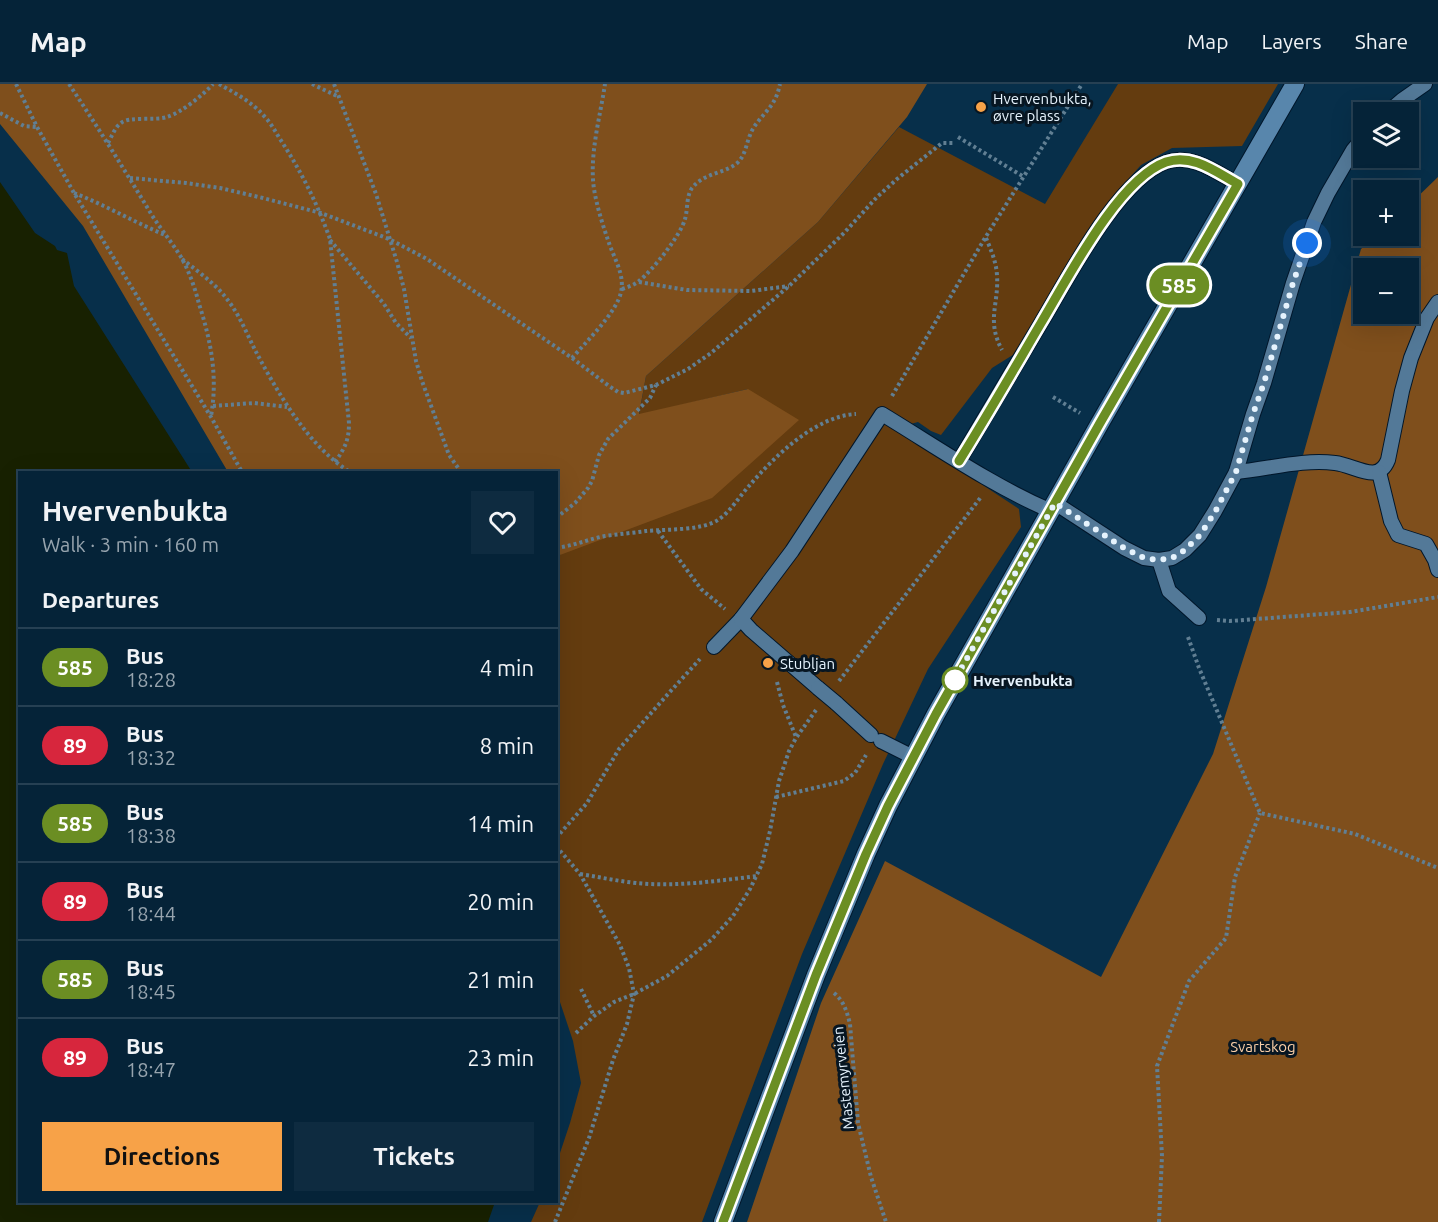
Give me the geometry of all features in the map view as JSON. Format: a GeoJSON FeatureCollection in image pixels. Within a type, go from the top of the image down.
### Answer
{"type":"FeatureCollection","features":[{"type":"Feature","properties":{"kind":"main road"},"geometry":{"type":"LineString","coordinates":[[723,1222],[816,975],[888,806],[936,714],[1295,84]]}},
{"type":"Feature","properties":{"kind":"lane"},"geometry":{"type":"LineString","coordinates":[[1400,102],[1425,84]]}},
{"type":"Feature","properties":{"kind":"lane"},"geometry":{"type":"LineString","coordinates":[[714,647],[741,619],[792,551],[882,414],[990,480],[1031,502],[1053,507],[1144,558],[1159,560],[1172,558],[1185,550],[1200,535],[1236,472],[1293,283],[1314,222],[1328,192],[1353,150]]}},
{"type":"Feature","properties":{"kind":"lane"},"geometry":{"type":"LineString","coordinates":[[959,461],[1098,230],[1121,197],[1137,181],[1151,169],[1182,159],[1205,166],[1238,184]]}},
{"type":"Feature","properties":{"kind":"lane"},"geometry":{"type":"LineString","coordinates":[[1236,472],[1314,462],[1336,463],[1367,472],[1379,472],[1385,468],[1411,358],[1427,318],[1438,302]]}},
{"type":"Feature","properties":{"kind":"lane"},"geometry":{"type":"LineString","coordinates":[[1379,472],[1391,521],[1398,534],[1426,544],[1438,570]]}},
{"type":"Feature","properties":{"kind":"lane"},"geometry":{"type":"LineString","coordinates":[[1159,560],[1169,591],[1198,618]]}},
{"type":"Feature","properties":{"kind":"lane"},"geometry":{"type":"LineString","coordinates":[[741,619],[826,698],[876,738],[913,758]]}},
{"type":"Feature","properties":{"kind":"path"},"geometry":{"type":"LineString","coordinates":[[16,84],[37,127],[74,192],[241,471]]}},
{"type":"Feature","properties":{"kind":"path"},"geometry":{"type":"LineString","coordinates":[[69,84],[155,221],[181,258],[195,290],[207,328],[214,362],[211,417]]}},
{"type":"Feature","properties":{"kind":"path"},"geometry":{"type":"LineString","coordinates":[[108,143],[123,121],[169,117],[205,93],[213,84]]}},
{"type":"Feature","properties":{"kind":"path"},"geometry":{"type":"LineString","coordinates":[[219,84],[254,106],[266,117],[309,187],[330,239],[349,423],[348,440],[335,462]]}},
{"type":"Feature","properties":{"kind":"path"},"geometry":{"type":"LineString","coordinates":[[312,84],[338,96]]}},
{"type":"Feature","properties":{"kind":"path"},"geometry":{"type":"LineString","coordinates":[[334,84],[376,194],[397,262],[416,361],[431,408],[449,455],[460,471]]}},
{"type":"Feature","properties":{"kind":"path"},"geometry":{"type":"LineString","coordinates":[[572,358],[609,314],[622,289],[620,273],[602,218],[593,178],[595,148],[605,84]]}},
{"type":"Feature","properties":{"kind":"path"},"geometry":{"type":"LineString","coordinates":[[622,289],[638,282],[656,264],[683,226],[690,193],[700,179],[725,170],[738,162],[744,153],[750,133],[776,98],[780,84]]}},
{"type":"Feature","properties":{"kind":"path"},"geometry":{"type":"LineString","coordinates":[[558,548],[603,537],[689,528],[716,521],[781,452],[801,436],[830,421],[851,414],[882,414],[985,238],[1082,84]]}},
{"type":"Feature","properties":{"kind":"path"},"geometry":{"type":"LineString","coordinates":[[0,113],[24,126],[37,127]]}},
{"type":"Feature","properties":{"kind":"path"},"geometry":{"type":"LineString","coordinates":[[958,137],[1024,177]]}},
{"type":"Feature","properties":{"kind":"path"},"geometry":{"type":"LineString","coordinates":[[130,178],[220,188],[321,213],[389,239],[427,259],[618,392],[630,392],[656,385],[688,369],[711,353],[789,286],[897,179],[942,143],[955,143]]}},
{"type":"Feature","properties":{"kind":"path"},"geometry":{"type":"LineString","coordinates":[[74,192],[136,223],[166,235]]}},
{"type":"Feature","properties":{"kind":"path"},"geometry":{"type":"LineString","coordinates":[[985,238],[993,253],[997,273],[994,332],[1004,353],[1016,366]]}},
{"type":"Feature","properties":{"kind":"path"},"geometry":{"type":"LineString","coordinates":[[330,239],[384,304],[396,323],[411,338]]}},
{"type":"Feature","properties":{"kind":"path"},"geometry":{"type":"LineString","coordinates":[[181,258],[211,281],[233,307],[288,407],[315,442],[335,462],[348,471]]}},
{"type":"Feature","properties":{"kind":"path"},"geometry":{"type":"LineString","coordinates":[[638,282],[687,290],[751,291],[789,286]]}},
{"type":"Feature","properties":{"kind":"path"},"geometry":{"type":"LineString","coordinates":[[558,516],[575,503],[588,488],[599,455],[608,439],[650,398],[656,385]]}},
{"type":"Feature","properties":{"kind":"path"},"geometry":{"type":"LineString","coordinates":[[1053,397],[1085,416]]}},
{"type":"Feature","properties":{"kind":"path"},"geometry":{"type":"LineString","coordinates":[[213,406],[254,403],[288,407]]}},
{"type":"Feature","properties":{"kind":"path"},"geometry":{"type":"LineString","coordinates":[[837,683],[972,509],[990,480]]}},
{"type":"Feature","properties":{"kind":"path"},"geometry":{"type":"LineString","coordinates":[[658,530],[701,589],[741,619]]}},
{"type":"Feature","properties":{"kind":"path"},"geometry":{"type":"LineString","coordinates":[[1198,618],[1230,621],[1350,612],[1438,597]]}},
{"type":"Feature","properties":{"kind":"path"},"geometry":{"type":"LineString","coordinates":[[1159,1222],[1162,1156],[1157,1066],[1189,981],[1226,938],[1234,878],[1260,813],[1187,636]]}},
{"type":"Feature","properties":{"kind":"path"},"geometry":{"type":"LineString","coordinates":[[558,836],[587,803],[619,750],[668,693],[714,647]]}},
{"type":"Feature","properties":{"kind":"path"},"geometry":{"type":"LineString","coordinates":[[771,648],[774,676],[796,738]]}},
{"type":"Feature","properties":{"kind":"path"},"geometry":{"type":"LineString","coordinates":[[576,1033],[614,1002],[667,976],[711,940],[733,916],[757,876],[765,852],[783,766],[796,738],[826,698]]}},
{"type":"Feature","properties":{"kind":"path"},"geometry":{"type":"LineString","coordinates":[[776,796],[844,781],[855,773],[876,738]]}},
{"type":"Feature","properties":{"kind":"path"},"geometry":{"type":"LineString","coordinates":[[1260,813],[1355,834],[1438,868]]}},
{"type":"Feature","properties":{"kind":"path"},"geometry":{"type":"LineString","coordinates":[[555,1222],[589,1138],[613,1060],[627,1024],[634,994],[629,968],[620,945],[580,874],[558,848]]}},
{"type":"Feature","properties":{"kind":"path"},"geometry":{"type":"LineString","coordinates":[[580,874],[657,884],[714,882],[757,876]]}},
{"type":"Feature","properties":{"kind":"path","name":"Mastemyrveien"},"geometry":{"type":"LineString","coordinates":[[816,975],[842,1001],[847,1012],[858,1122],[871,1177],[886,1222]]}},
{"type":"Feature","properties":{"kind":"path"},"geometry":{"type":"LineString","coordinates":[[580,989],[594,1016]]}},
{"type":"Feature","properties":{"kind":"shaded area"},"geometry":{"type":"Polygon","coordinates":[[[1118,84],[1278,84],[1242,146],[1172,148],[1141,165],[1116,193],[1092,227],[1016,353],[992,368],[941,435],[918,422],[896,428],[1019,509],[1021,527],[928,669],[883,764],[802,954],[702,1222],[531,1222],[540,1203],[558,1203],[558,1159],[581,1083],[573,1041],[558,996],[558,554],[560,555],[748,389],[639,415],[646,376],[818,222],[899,127],[1045,204],[1118,84]]]}},
{"type":"Feature","properties":{"kind":"shaded area"},"geometry":{"type":"Polygon","coordinates":[[[0,182],[35,233],[55,246],[57,250],[67,253],[74,286],[191,471],[18,471],[18,1203],[495,1203],[488,1222],[0,1222],[0,182]]]}},
{"type":"Feature","properties":{"kind":"green space"},"geometry":{"type":"Polygon","coordinates":[[[0,84],[927,84],[907,117],[818,222],[646,376],[639,414],[748,389],[799,420],[712,498],[560,555],[558,554],[558,471],[227,471],[83,226],[0,124],[0,84]]]}},
{"type":"Feature","properties":{"kind":"green space","name":"Svartskog"},"geometry":{"type":"Polygon","coordinates":[[[1438,177],[1438,1222],[747,1222],[821,1003],[885,861],[1101,977],[1213,754],[1266,587],[1353,277],[1353,324],[1419,324],[1419,258],[1358,258],[1364,246],[1419,246],[1419,195],[1438,177]]]}},
{"type":"Feature","properties":{"kind":"bus line","name":"585"},"geometry":{"type":"LineString","coordinates":[[723,1222],[816,975],[888,806],[936,714],[1238,184],[1205,166],[1182,159],[1151,169],[1137,181],[1121,197],[1082,255],[959,461]]}},
{"type":"Feature","properties":{"kind":"place","name":"Hvervenbukta, øvre plass"},"geometry":{"type":"Point","coordinates":[981,107]}},
{"type":"Feature","properties":{"kind":"place","name":"Stubljan"},"geometry":{"type":"Point","coordinates":[768,663]}},
{"type":"Feature","properties":{"kind":"place","name":"Hvervenbukta"},"geometry":{"type":"Point","coordinates":[955,680]}},
{"type":"Feature","properties":{"kind":"route"},"geometry":{"type":"LineString","coordinates":[[955,680],[953,683],[1055,503],[1124,548],[1144,558],[1159,560],[1172,558],[1185,550],[1200,535],[1236,472],[1307,243]]}}]}
